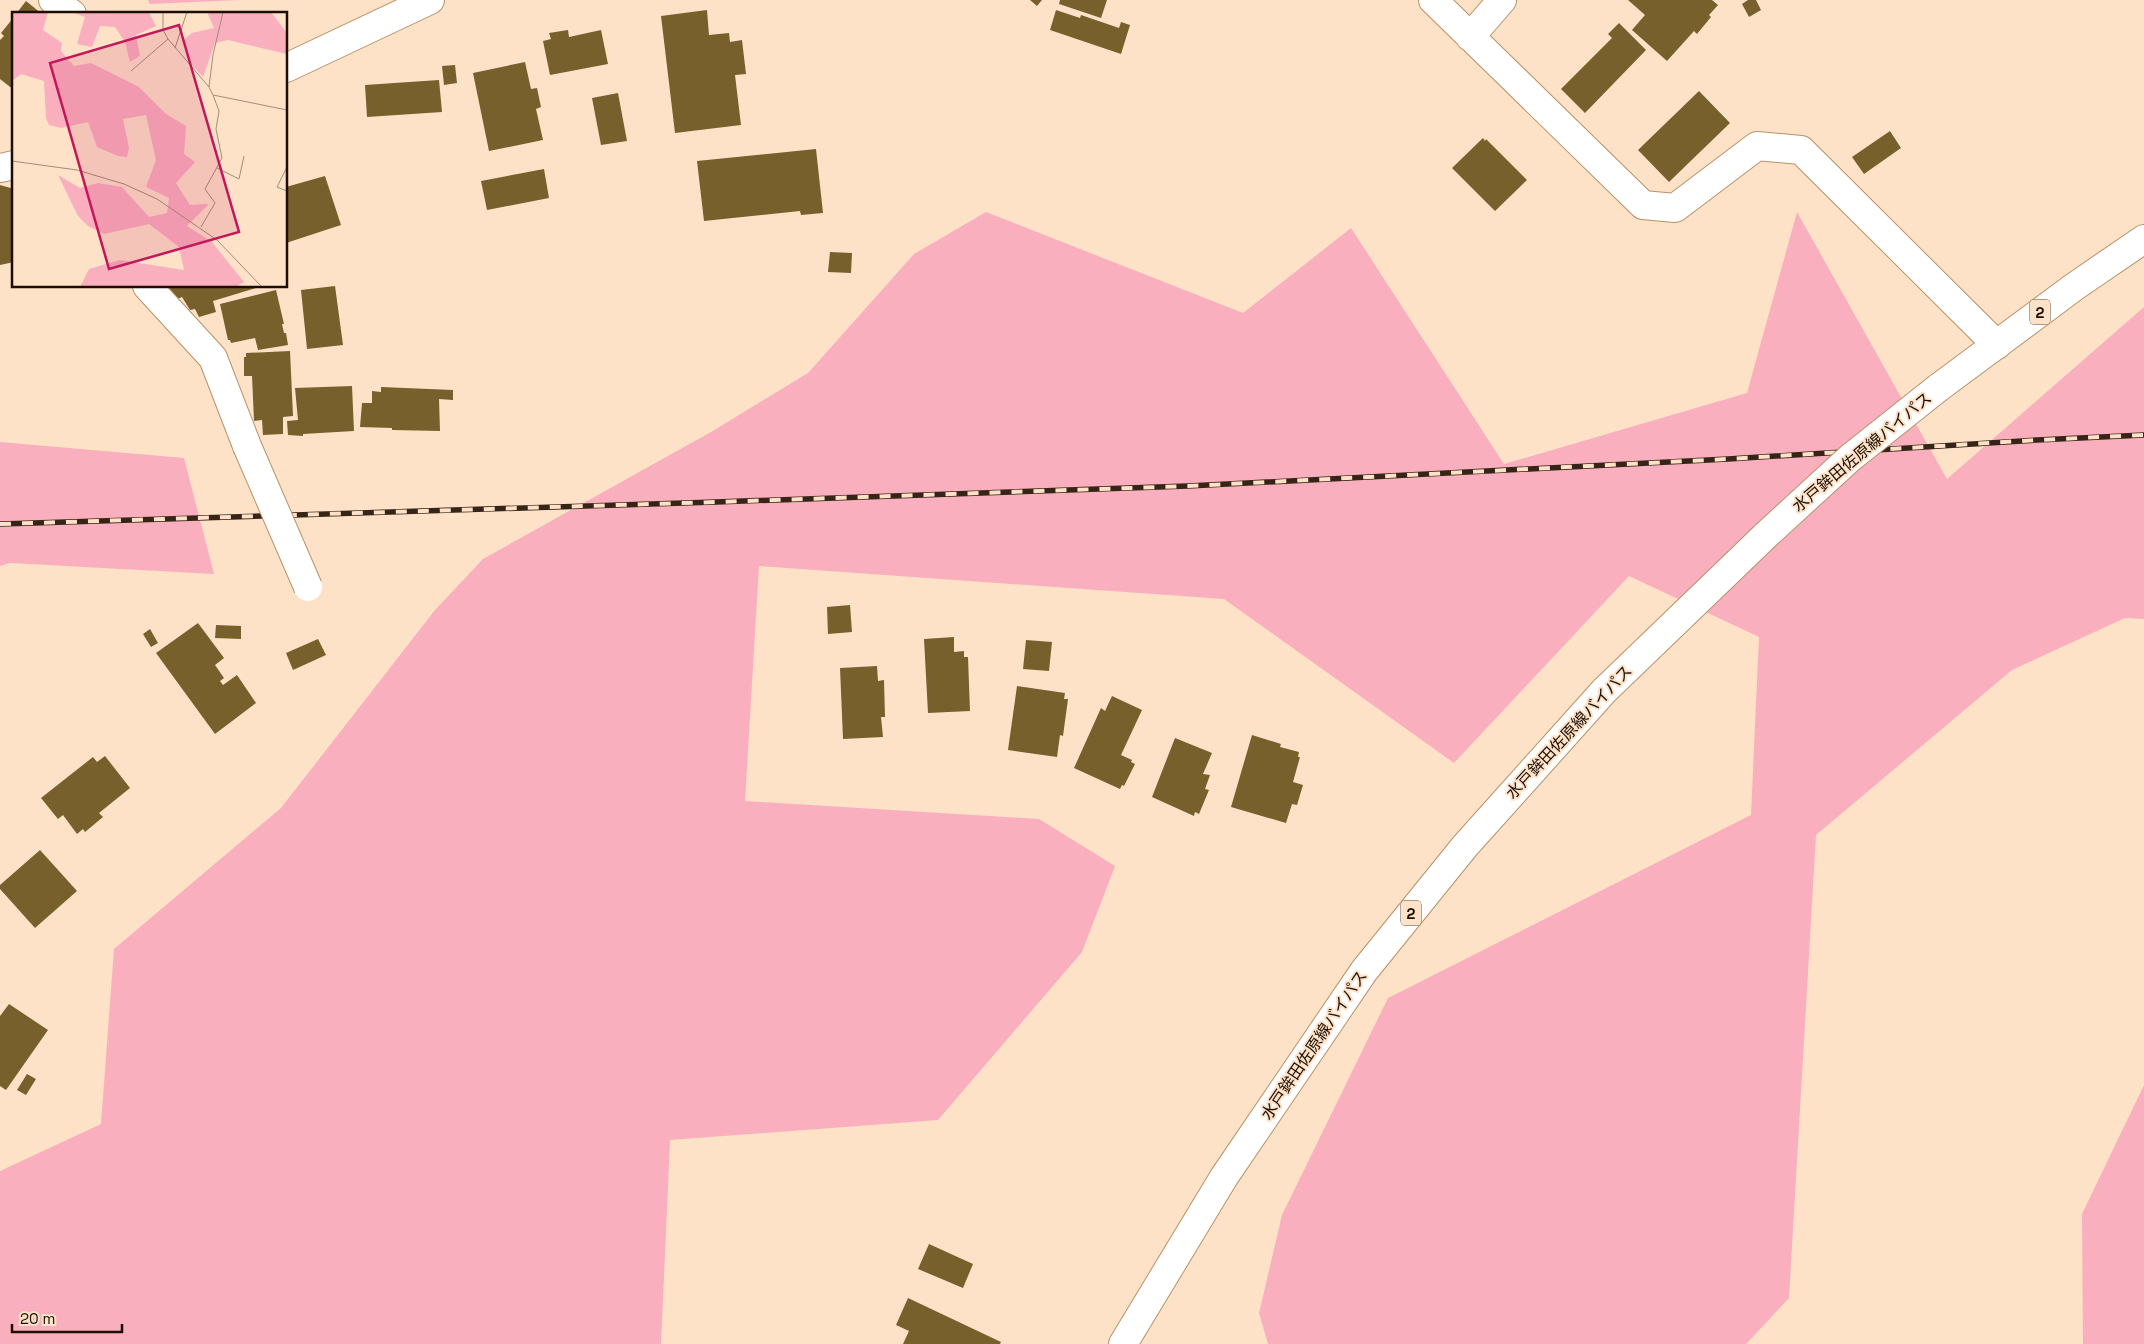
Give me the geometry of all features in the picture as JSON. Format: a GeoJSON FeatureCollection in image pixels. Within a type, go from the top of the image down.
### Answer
{"type":"FeatureCollection","features":[{"type":"Feature","properties":{"kind":"main road"},"geometry":{"type":"LineString","coordinates":[[53,0],[69,12]]}},
{"type":"Feature","properties":{"kind":"main road"},"geometry":{"type":"LineString","coordinates":[[288,67],[430,0]]}},
{"type":"Feature","properties":{"kind":"main road"},"geometry":{"type":"LineString","coordinates":[[1433,0],[1643,205],[1675,208],[1757,146],[1801,150],[1997,345]]}},
{"type":"Feature","properties":{"kind":"main road"},"geometry":{"type":"LineString","coordinates":[[1470,37],[1502,0]]}},
{"type":"Feature","properties":{"kind":"main road","name":"水戸鉾田佐原線バイパス"},"geometry":{"type":"LineString","coordinates":[[1123,1344],[1224,1177],[1364,971],[1465,846],[1604,691],[1766,535],[1850,458],[1938,388],[2074,287],[2144,239]]}},
{"type":"Feature","properties":{"kind":"main road"},"geometry":{"type":"LineString","coordinates":[[149,288],[213,358],[247,446],[308,587]]}},
{"type":"Feature","properties":{"kind":"shaded area"},"geometry":{"type":"Polygon","coordinates":[[[148,0],[239,0],[150,4],[148,0]]]}},
{"type":"Feature","properties":{"kind":"shaded area"},"geometry":{"type":"Polygon","coordinates":[[[986,212],[1243,313],[1351,228],[1504,464],[1747,393],[1797,212],[1947,479],[2144,307],[2144,619],[2125,618],[2012,670],[1816,835],[1789,1298],[1746,1344],[1268,1344],[1259,1313],[1282,1215],[1388,998],[1751,815],[1759,637],[1629,576],[1454,763],[1224,599],[759,566],[745,801],[1039,819],[1115,866],[1082,952],[938,1120],[670,1140],[661,1344],[0,1344],[0,1171],[101,1124],[114,949],[281,808],[435,610],[483,559],[711,432],[808,373],[914,254],[986,212]]]}},
{"type":"Feature","properties":{"kind":"shaded area"},"geometry":{"type":"Polygon","coordinates":[[[0,442],[184,458],[214,574],[10,563],[0,566],[0,442]]]}},
{"type":"Feature","properties":{"kind":"shaded area"},"geometry":{"type":"Polygon","coordinates":[[[2144,1085],[2144,1344],[2083,1344],[2082,1214],[2144,1085]]]}},
{"type":"Feature","properties":{"kind":"building"},"geometry":{"type":"Polygon","coordinates":[[[1030,0],[1042,0],[1037,6],[1030,0]]]}},
{"type":"Feature","properties":{"kind":"building"},"geometry":{"type":"Polygon","coordinates":[[[1060,0],[1107,0],[1101,18],[1059,4],[1060,0]]]}},
{"type":"Feature","properties":{"kind":"building"},"geometry":{"type":"Polygon","coordinates":[[[1628,0],[1712,0],[1718,5],[1697,34],[1694,31],[1667,61],[1632,30],[1645,15],[1628,0]]]}},
{"type":"Feature","properties":{"kind":"building"},"geometry":{"type":"Polygon","coordinates":[[[1748,0],[1756,0],[1761,10],[1749,17],[1742,4],[1748,0]]]}},
{"type":"Feature","properties":{"kind":"building"},"geometry":{"type":"Polygon","coordinates":[[[26,1],[40,12],[18,12],[26,1]]]}},
{"type":"Feature","properties":{"kind":"building"},"geometry":{"type":"Polygon","coordinates":[[[707,10],[709,35],[729,33],[730,42],[742,40],[746,74],[735,75],[741,125],[675,133],[661,16],[707,10]]]}},
{"type":"Feature","properties":{"kind":"building"},"geometry":{"type":"Polygon","coordinates":[[[1056,10],[1080,18],[1081,15],[1119,28],[1121,22],[1130,25],[1121,54],[1050,30],[1056,10]]]}},
{"type":"Feature","properties":{"kind":"building"},"geometry":{"type":"Polygon","coordinates":[[[12,19],[12,88],[0,79],[0,40],[4,36],[1,33],[12,19]]]}},
{"type":"Feature","properties":{"kind":"building"},"geometry":{"type":"Polygon","coordinates":[[[1619,23],[1646,50],[1585,113],[1561,89],[1612,38],[1608,34],[1619,23]]]}},
{"type":"Feature","properties":{"kind":"building"},"geometry":{"type":"Polygon","coordinates":[[[568,30],[569,37],[601,30],[608,64],[550,75],[543,41],[551,39],[549,33],[568,30]]]}},
{"type":"Feature","properties":{"kind":"building"},"geometry":{"type":"Polygon","coordinates":[[[525,62],[531,89],[537,88],[541,107],[536,109],[543,140],[489,151],[473,73],[525,62]]]}},
{"type":"Feature","properties":{"kind":"building"},"geometry":{"type":"Polygon","coordinates":[[[455,65],[457,83],[444,85],[442,66],[455,65]]]}},
{"type":"Feature","properties":{"kind":"building"},"geometry":{"type":"Polygon","coordinates":[[[439,80],[442,112],[367,117],[365,85],[439,80]]]}},
{"type":"Feature","properties":{"kind":"building"},"geometry":{"type":"Polygon","coordinates":[[[1699,91],[1730,123],[1669,182],[1638,150],[1699,91]]]}},
{"type":"Feature","properties":{"kind":"building"},"geometry":{"type":"Polygon","coordinates":[[[618,93],[627,141],[601,145],[592,98],[618,93]]]}},
{"type":"Feature","properties":{"kind":"building"},"geometry":{"type":"Polygon","coordinates":[[[1890,131],[1901,148],[1864,174],[1852,157],[1890,131]]]}},
{"type":"Feature","properties":{"kind":"building"},"geometry":{"type":"Polygon","coordinates":[[[1483,138],[1527,180],[1495,211],[1452,168],[1483,138]]]}},
{"type":"Feature","properties":{"kind":"building"},"geometry":{"type":"Polygon","coordinates":[[[816,149],[823,213],[801,215],[800,211],[704,221],[697,161],[816,149]]]}},
{"type":"Feature","properties":{"kind":"building"},"geometry":{"type":"Polygon","coordinates":[[[544,169],[549,198],[487,210],[481,181],[544,169]]]}},
{"type":"Feature","properties":{"kind":"building"},"geometry":{"type":"Polygon","coordinates":[[[325,176],[341,225],[288,242],[288,186],[325,176]]]}},
{"type":"Feature","properties":{"kind":"building"},"geometry":{"type":"Polygon","coordinates":[[[0,185],[12,188],[12,262],[0,265],[0,185]]]}},
{"type":"Feature","properties":{"kind":"building"},"geometry":{"type":"Polygon","coordinates":[[[830,252],[852,253],[851,273],[828,272],[830,252]]]}},
{"type":"Feature","properties":{"kind":"building"},"geometry":{"type":"Polygon","coordinates":[[[335,286],[343,345],[307,349],[301,290],[335,286]]]}},
{"type":"Feature","properties":{"kind":"building"},"geometry":{"type":"Polygon","coordinates":[[[168,288],[256,288],[213,301],[216,312],[199,317],[195,309],[190,310],[182,297],[175,300],[168,288]]]}},
{"type":"Feature","properties":{"kind":"building"},"geometry":{"type":"Polygon","coordinates":[[[276,290],[288,345],[258,350],[255,338],[231,343],[228,340],[220,304],[276,290]]]}},
{"type":"Feature","properties":{"kind":"building"},"geometry":{"type":"Polygon","coordinates":[[[290,351],[293,416],[283,417],[283,434],[263,435],[262,420],[254,421],[252,376],[244,376],[244,357],[246,357],[246,353],[290,351]]]}},
{"type":"Feature","properties":{"kind":"building"},"geometry":{"type":"Polygon","coordinates":[[[352,386],[354,431],[303,434],[303,436],[288,435],[287,421],[298,420],[295,388],[352,386]]]}},
{"type":"Feature","properties":{"kind":"building"},"geometry":{"type":"Polygon","coordinates":[[[381,387],[453,390],[453,400],[439,399],[440,431],[360,427],[362,403],[372,403],[372,391],[381,392],[381,387]]]}},
{"type":"Feature","properties":{"kind":"building"},"geometry":{"type":"Polygon","coordinates":[[[850,605],[852,632],[828,634],[827,607],[850,605]]]}},
{"type":"Feature","properties":{"kind":"building"},"geometry":{"type":"Polygon","coordinates":[[[198,623],[224,658],[215,665],[224,678],[220,681],[223,685],[237,675],[256,703],[215,734],[156,653],[198,623]]]}},
{"type":"Feature","properties":{"kind":"building"},"geometry":{"type":"Polygon","coordinates":[[[216,625],[241,626],[241,639],[215,638],[216,625]]]}},
{"type":"Feature","properties":{"kind":"building"},"geometry":{"type":"Polygon","coordinates":[[[150,629],[158,643],[151,647],[143,634],[150,629]]]}},
{"type":"Feature","properties":{"kind":"building"},"geometry":{"type":"Polygon","coordinates":[[[954,637],[954,652],[964,651],[964,657],[968,657],[970,711],[928,713],[924,639],[954,637]]]}},
{"type":"Feature","properties":{"kind":"building"},"geometry":{"type":"Polygon","coordinates":[[[318,639],[326,655],[293,670],[286,653],[318,639]]]}},
{"type":"Feature","properties":{"kind":"building"},"geometry":{"type":"Polygon","coordinates":[[[1026,640],[1052,642],[1049,671],[1023,669],[1026,640]]]}},
{"type":"Feature","properties":{"kind":"building"},"geometry":{"type":"Polygon","coordinates":[[[877,666],[878,681],[884,680],[885,717],[881,717],[883,737],[843,739],[840,668],[877,666]]]}},
{"type":"Feature","properties":{"kind":"building"},"geometry":{"type":"Polygon","coordinates":[[[1017,686],[1065,693],[1064,699],[1068,699],[1063,736],[1060,735],[1057,757],[1008,750],[1017,686]]]}},
{"type":"Feature","properties":{"kind":"building"},"geometry":{"type":"Polygon","coordinates":[[[1112,696],[1142,710],[1121,755],[1132,760],[1131,762],[1135,764],[1124,786],[1122,785],[1120,789],[1074,768],[1101,708],[1105,711],[1112,696]]]}},
{"type":"Feature","properties":{"kind":"building"},"geometry":{"type":"Polygon","coordinates":[[[1252,735],[1281,744],[1280,747],[1299,752],[1298,757],[1300,757],[1293,782],[1303,785],[1297,805],[1292,804],[1286,823],[1231,807],[1252,735]]]}},
{"type":"Feature","properties":{"kind":"building"},"geometry":{"type":"Polygon","coordinates":[[[1175,738],[1212,753],[1203,774],[1210,775],[1205,789],[1209,790],[1199,814],[1195,812],[1194,816],[1152,797],[1175,738]]]}},
{"type":"Feature","properties":{"kind":"building"},"geometry":{"type":"Polygon","coordinates":[[[105,756],[130,788],[99,813],[103,817],[85,832],[83,829],[77,834],[63,815],[58,819],[41,798],[93,757],[97,762],[105,756]]]}},
{"type":"Feature","properties":{"kind":"building"},"geometry":{"type":"Polygon","coordinates":[[[40,850],[77,891],[35,928],[0,889],[0,885],[40,850]]]}},
{"type":"Feature","properties":{"kind":"building"},"geometry":{"type":"Polygon","coordinates":[[[9,1004],[48,1030],[6,1090],[0,1086],[0,1016],[9,1004]]]}},
{"type":"Feature","properties":{"kind":"building"},"geometry":{"type":"Polygon","coordinates":[[[27,1074],[36,1079],[26,1095],[17,1090],[27,1074]]]}},
{"type":"Feature","properties":{"kind":"building"},"geometry":{"type":"Polygon","coordinates":[[[929,1244],[973,1264],[963,1288],[918,1269],[929,1244]]]}},
{"type":"Feature","properties":{"kind":"building"},"geometry":{"type":"Polygon","coordinates":[[[908,1298],[1001,1342],[1000,1344],[903,1344],[909,1331],[896,1325],[908,1298]]]}},
{"type":"Feature","properties":{"kind":"railway"},"geometry":{"type":"LineString","coordinates":[[0,524],[1188,486],[1728,459],[2144,435]]}}]}
